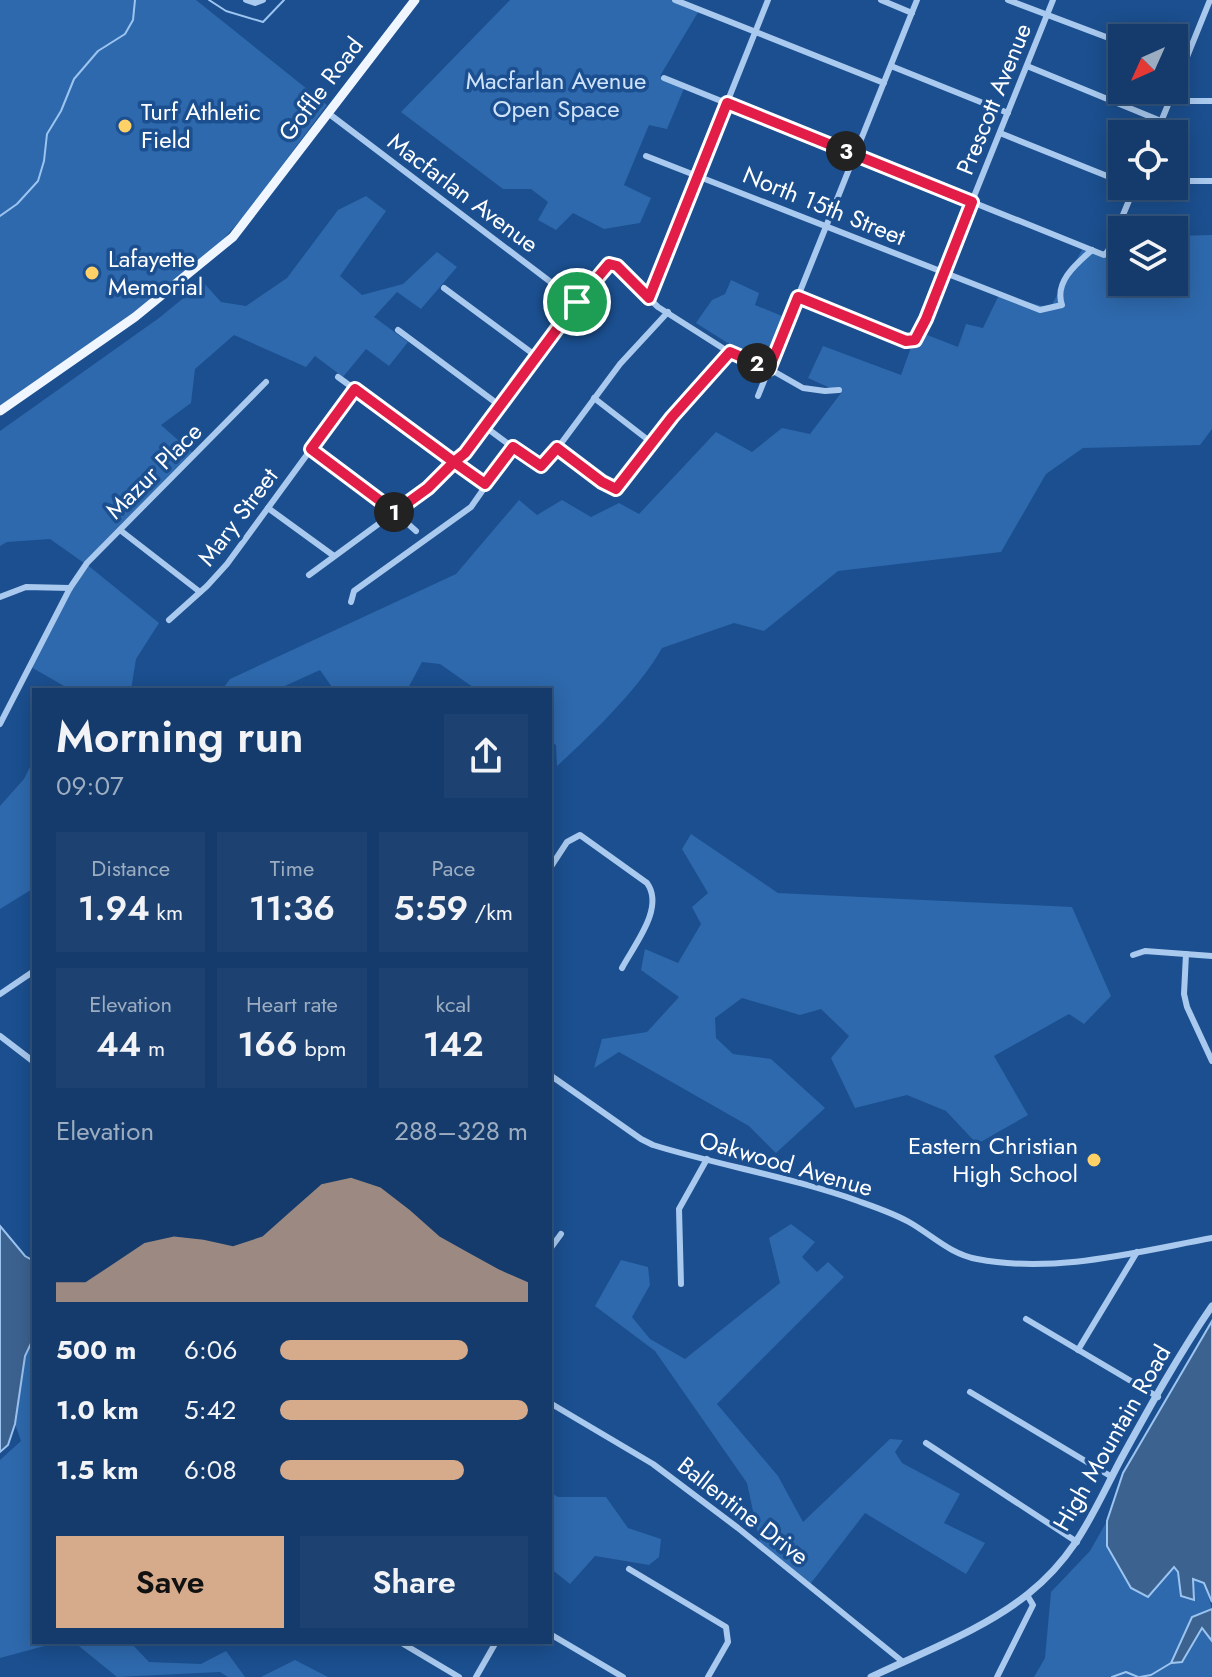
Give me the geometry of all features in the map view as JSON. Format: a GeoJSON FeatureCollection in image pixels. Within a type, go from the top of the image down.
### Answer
{"type":"FeatureCollection","features":[{"type":"Feature","properties":{"kind":"main road","name":"Goffle Road"},"geometry":{"type":"LineString","coordinates":[[0,411],[135,317],[224,246],[251,216],[415,0]]}},
{"type":"Feature","properties":{"kind":"street"},"geometry":{"type":"LineString","coordinates":[[246,0],[257,3],[263,0]]}},
{"type":"Feature","properties":{"kind":"street"},"geometry":{"type":"LineString","coordinates":[[675,0],[884,83]]}},
{"type":"Feature","properties":{"kind":"street"},"geometry":{"type":"LineString","coordinates":[[649,298],[768,0]]}},
{"type":"Feature","properties":{"kind":"street"},"geometry":{"type":"LineString","coordinates":[[881,0],[912,13]]}},
{"type":"Feature","properties":{"kind":"street"},"geometry":{"type":"LineString","coordinates":[[758,396],[917,0]]}},
{"type":"Feature","properties":{"kind":"street"},"geometry":{"type":"LineString","coordinates":[[1008,0],[1108,38]]}},
{"type":"Feature","properties":{"kind":"street","name":"Prescott Avenue"},"geometry":{"type":"LineString","coordinates":[[798,297],[912,342],[917,338],[1053,0]]}},
{"type":"Feature","properties":{"kind":"street"},"geometry":{"type":"LineString","coordinates":[[1188,55],[1210,0]]}},
{"type":"Feature","properties":{"kind":"street"},"geometry":{"type":"LineString","coordinates":[[1201,22],[1212,22]]}},
{"type":"Feature","properties":{"kind":"street"},"geometry":{"type":"LineString","coordinates":[[891,66],[1008,113]]}},
{"type":"Feature","properties":{"kind":"street"},"geometry":{"type":"LineString","coordinates":[[1027,66],[1159,120]]}},
{"type":"Feature","properties":{"kind":"street"},"geometry":{"type":"LineString","coordinates":[[664,78],[1104,255],[1129,200]]}},
{"type":"Feature","properties":{"kind":"street"},"geometry":{"type":"LineString","coordinates":[[1188,101],[1212,101]]}},
{"type":"Feature","properties":{"kind":"street","name":"Macfarlan Avenue"},"geometry":{"type":"LineString","coordinates":[[328,113],[577,302]]}},
{"type":"Feature","properties":{"kind":"street"},"geometry":{"type":"LineString","coordinates":[[1000,133],[1108,176]]}},
{"type":"Feature","properties":{"kind":"street","name":"North 15th Street"},"geometry":{"type":"LineString","coordinates":[[646,156],[1034,308],[1048,310],[1062,305],[1060,293],[1064,279],[1092,250]]}},
{"type":"Feature","properties":{"kind":"street"},"geometry":{"type":"LineString","coordinates":[[1188,181],[1212,181]]}},
{"type":"Feature","properties":{"kind":"street"},"geometry":{"type":"LineString","coordinates":[[309,575],[428,488],[465,453],[606,264],[613,264],[649,298],[730,352],[803,388],[839,390]]}},
{"type":"Feature","properties":{"kind":"street"},"geometry":{"type":"LineString","coordinates":[[444,288],[536,356]]}},
{"type":"Feature","properties":{"kind":"street"},"geometry":{"type":"LineString","coordinates":[[484,426],[541,466],[620,364],[668,312]]}},
{"type":"Feature","properties":{"kind":"street"},"geometry":{"type":"LineString","coordinates":[[398,330],[499,405]]}},
{"type":"Feature","properties":{"kind":"street"},"geometry":{"type":"LineString","coordinates":[[557,448],[615,490],[730,352]]}},
{"type":"Feature","properties":{"kind":"street"},"geometry":{"type":"LineString","coordinates":[[338,377],[485,484]]}},
{"type":"Feature","properties":{"kind":"street","name":"Mazur Place"},"geometry":{"type":"LineString","coordinates":[[0,724],[70,588],[87,563],[266,382]]}},
{"type":"Feature","properties":{"kind":"street","name":"Mary Street"},"geometry":{"type":"LineString","coordinates":[[169,620],[227,564],[355,389]]}},
{"type":"Feature","properties":{"kind":"street"},"geometry":{"type":"LineString","coordinates":[[594,398],[652,443]]}},
{"type":"Feature","properties":{"kind":"street"},"geometry":{"type":"LineString","coordinates":[[351,602],[354,591],[471,507],[513,447]]}},
{"type":"Feature","properties":{"kind":"street"},"geometry":{"type":"LineString","coordinates":[[311,449],[416,531]]}},
{"type":"Feature","properties":{"kind":"street"},"geometry":{"type":"LineString","coordinates":[[268,508],[334,556]]}},
{"type":"Feature","properties":{"kind":"street"},"geometry":{"type":"LineString","coordinates":[[120,530],[200,592]]}},
{"type":"Feature","properties":{"kind":"street"},"geometry":{"type":"LineString","coordinates":[[0,597],[26,587],[70,588]]}},
{"type":"Feature","properties":{"kind":"street"},"geometry":{"type":"LineString","coordinates":[[552,864],[571,838],[584,836],[651,888],[654,902],[652,912],[622,968]]}},
{"type":"Feature","properties":{"kind":"street"},"geometry":{"type":"LineString","coordinates":[[1133,955],[1145,951],[1212,956]]}},
{"type":"Feature","properties":{"kind":"street"},"geometry":{"type":"LineString","coordinates":[[1186,954],[1184,994],[1187,1007],[1212,1061]]}},
{"type":"Feature","properties":{"kind":"street"},"geometry":{"type":"LineString","coordinates":[[0,994],[32,972]]}},
{"type":"Feature","properties":{"kind":"street"},"geometry":{"type":"LineString","coordinates":[[0,1036],[32,1060]]}},
{"type":"Feature","properties":{"kind":"street","name":"Oakwood Avenue"},"geometry":{"type":"LineString","coordinates":[[552,1076],[645,1142],[858,1200],[896,1215],[950,1249],[975,1259],[1034,1263],[1093,1260],[1212,1238]]}},
{"type":"Feature","properties":{"kind":"street"},"geometry":{"type":"LineString","coordinates":[[681,1284],[679,1209],[707,1159]]}},
{"type":"Feature","properties":{"kind":"street"},"geometry":{"type":"LineString","coordinates":[[552,1246],[561,1234]]}},
{"type":"Feature","properties":{"kind":"street"},"geometry":{"type":"LineString","coordinates":[[1078,1350],[1137,1252]]}},
{"type":"Feature","properties":{"kind":"street","name":"High Mountain Road"},"geometry":{"type":"LineString","coordinates":[[871,1677],[994,1617],[1027,1595],[1048,1576],[1077,1542],[1212,1306]]}},
{"type":"Feature","properties":{"kind":"street"},"geometry":{"type":"LineString","coordinates":[[1026,1319],[1158,1397]]}},
{"type":"Feature","properties":{"kind":"street"},"geometry":{"type":"LineString","coordinates":[[970,1392],[1112,1477]]}},
{"type":"Feature","properties":{"kind":"street","name":"Ballentine Drive"},"geometry":{"type":"LineString","coordinates":[[552,1404],[653,1464],[738,1528],[903,1662]]}},
{"type":"Feature","properties":{"kind":"street"},"geometry":{"type":"LineString","coordinates":[[926,1443],[1077,1542]]}},
{"type":"Feature","properties":{"kind":"street"},"geometry":{"type":"LineString","coordinates":[[629,1569],[726,1627],[728,1642],[708,1677]]}},
{"type":"Feature","properties":{"kind":"street"},"geometry":{"type":"LineString","coordinates":[[997,1677],[1033,1605],[1027,1595]]}},
{"type":"Feature","properties":{"kind":"street"},"geometry":{"type":"LineString","coordinates":[[552,1635],[623,1677]]}},
{"type":"Feature","properties":{"kind":"street"},"geometry":{"type":"LineString","coordinates":[[403,1644],[459,1677]]}},
{"type":"Feature","properties":{"kind":"street"},"geometry":{"type":"LineString","coordinates":[[476,1677],[495,1644]]}},
{"type":"Feature","properties":{"kind":"green space"},"geometry":{"type":"Polygon","coordinates":[[[0,0],[196,0],[327,105],[245,215],[219,244],[129,317],[0,406],[0,0]]]}},
{"type":"Feature","properties":{"kind":"green space","name":"Macfarlan Avenue Open Space"},"geometry":{"type":"Polygon","coordinates":[[[510,0],[679,0],[700,9],[660,76],[685,86],[667,129],[649,125],[624,185],[651,198],[640,223],[604,229],[573,213],[556,230],[538,220],[548,202],[531,189],[503,189],[401,112],[510,0]]]}},
{"type":"Feature","properties":{"kind":"green space"},"geometry":{"type":"Polygon","coordinates":[[[366,196],[386,211],[340,276],[362,295],[403,284],[437,252],[457,267],[421,309],[397,292],[374,317],[408,342],[389,366],[366,349],[343,377],[315,356],[306,367],[234,335],[195,369],[191,403],[161,425],[194,454],[85,563],[159,623],[136,659],[131,688],[68,688],[31,667],[84,563],[50,539],[7,542],[0,546],[0,431],[159,318],[203,282],[221,302],[246,306],[287,278],[338,210],[366,196]]]}},
{"type":"Feature","properties":{"kind":"green space"},"geometry":{"type":"Polygon","coordinates":[[[1212,235],[1212,429],[1200,445],[1083,448],[1046,474],[1001,552],[838,571],[764,631],[734,623],[662,648],[628,695],[557,766],[556,745],[552,742],[552,688],[474,688],[440,664],[422,662],[408,688],[333,688],[320,670],[280,688],[223,688],[230,679],[456,574],[519,500],[537,515],[562,500],[591,517],[619,503],[639,514],[716,432],[752,452],[782,428],[810,434],[841,393],[808,378],[823,346],[901,375],[917,331],[958,347],[966,324],[983,328],[999,295],[1050,308],[1083,248],[1108,254],[1108,296],[1188,296],[1188,236],[1212,235]]]}},
{"type":"Feature","properties":{"kind":"green space"},"geometry":{"type":"Polygon","coordinates":[[[731,280],[759,293],[755,305],[782,316],[764,359],[734,347],[696,323],[712,300],[725,294],[731,280]]]}},
{"type":"Feature","properties":{"kind":"green space"},"geometry":{"type":"Polygon","coordinates":[[[32,763],[32,889],[0,909],[0,806],[24,779],[32,763]]]}},
{"type":"Feature","properties":{"kind":"green space"},"geometry":{"type":"Polygon","coordinates":[[[691,834],[778,893],[1072,907],[1111,996],[1084,1024],[1069,1014],[994,1056],[1028,1115],[977,1144],[946,1111],[907,1095],[855,1108],[831,1058],[849,1036],[821,1009],[800,1015],[742,998],[715,1018],[716,1038],[733,1054],[771,1059],[825,1108],[776,1153],[749,1126],[619,1052],[594,1068],[602,1039],[647,1032],[679,997],[641,970],[645,949],[678,963],[701,924],[692,907],[708,893],[682,849],[691,834]]]}},
{"type":"Feature","properties":{"kind":"green space"},"geometry":{"type":"Polygon","coordinates":[[[791,1224],[815,1242],[802,1257],[817,1272],[828,1262],[844,1277],[717,1404],[778,1476],[803,1522],[890,1439],[903,1440],[895,1452],[902,1463],[960,1494],[944,1523],[985,1543],[966,1574],[865,1513],[808,1587],[761,1548],[747,1483],[655,1351],[595,1306],[621,1260],[648,1267],[650,1285],[632,1317],[650,1339],[685,1359],[780,1283],[769,1238],[791,1224]]]}},
{"type":"Feature","properties":{"kind":"green space"},"geometry":{"type":"Polygon","coordinates":[[[32,1341],[32,1644],[52,1644],[0,1658],[0,1460],[21,1441],[15,1424],[25,1356],[32,1341]]]}},
{"type":"Feature","properties":{"kind":"green space"},"geometry":{"type":"Polygon","coordinates":[[[552,1493],[558,1497],[606,1497],[628,1528],[661,1539],[659,1557],[649,1565],[595,1556],[570,1584],[552,1570],[552,1493]]]}},
{"type":"Feature","properties":{"kind":"green space"},"geometry":{"type":"Polygon","coordinates":[[[1107,1521],[1107,1546],[1174,1567],[1178,1572],[1204,1582],[1212,1609],[1171,1662],[1182,1662],[1203,1628],[1212,1641],[1212,1677],[1034,1677],[1045,1658],[1051,1592],[1090,1551],[1107,1521]]]}},
{"type":"Feature","properties":{"kind":"green space"},"geometry":{"type":"Polygon","coordinates":[[[76,1644],[132,1644],[149,1662],[201,1664],[226,1651],[245,1677],[228,1677],[220,1672],[117,1677],[76,1644]]]}},
{"type":"Feature","properties":{"kind":"green space"},"geometry":{"type":"Polygon","coordinates":[[[295,1660],[328,1677],[261,1677],[295,1660]]]}},
{"type":"Feature","properties":{"kind":"shaded area"},"geometry":{"type":"Polygon","coordinates":[[[0,1226],[25,1256],[32,1260],[32,1341],[25,1356],[15,1424],[8,1445],[0,1452],[0,1226]]]}},
{"type":"Feature","properties":{"kind":"shaded area"},"geometry":{"type":"Polygon","coordinates":[[[1212,1321],[1212,1602],[1204,1583],[1193,1579],[1194,1600],[1181,1596],[1178,1572],[1174,1567],[1148,1597],[1131,1588],[1107,1546],[1107,1521],[1123,1473],[1212,1321]]]}},
{"type":"Feature","properties":{"kind":"shaded area"},"geometry":{"type":"Polygon","coordinates":[[[1212,1609],[1212,1641],[1202,1628],[1182,1662],[1171,1663],[1192,1617],[1212,1609]]]}},
{"type":"Feature","properties":{"kind":"waterway"},"geometry":{"type":"LineString","coordinates":[[0,216],[17,204],[38,181],[47,134],[61,111],[74,79],[98,51],[125,34],[133,20],[135,0]]}},
{"type":"Feature","properties":{"kind":"waterway"},"geometry":{"type":"LineString","coordinates":[[209,0],[226,11],[263,22],[284,0]]}},
{"type":"Feature","properties":{"kind":"waterway"},"geometry":{"type":"LineString","coordinates":[[1140,1677],[1151,1675],[1171,1663]]}},
{"type":"Feature","properties":{"kind":"waterway"},"geometry":{"type":"LineString","coordinates":[[1112,1677],[1126,1672],[1138,1677]]}},
{"type":"Feature","properties":{"kind":"place","name":"Turf Athletic Field"},"geometry":{"type":"Point","coordinates":[125,126]}},
{"type":"Feature","properties":{"kind":"place","name":"Lafayette Memorial"},"geometry":{"type":"Point","coordinates":[92,273]}},
{"type":"Feature","properties":{"kind":"place","name":"Eastern Christian High School"},"geometry":{"type":"Point","coordinates":[1094,1160]}},
{"type":"Feature","properties":{"kind":"route"},"geometry":{"type":"LineString","coordinates":[[577,302],[460,459],[454,462],[355,389],[311,449],[395,512],[428,488],[454,462],[485,484],[513,447],[538,466],[545,465],[557,448],[615,490],[672,417],[730,352],[769,369],[798,297],[906,341],[915,340],[972,202],[727,103],[649,298],[617,266],[606,264],[577,302]]}}]}
